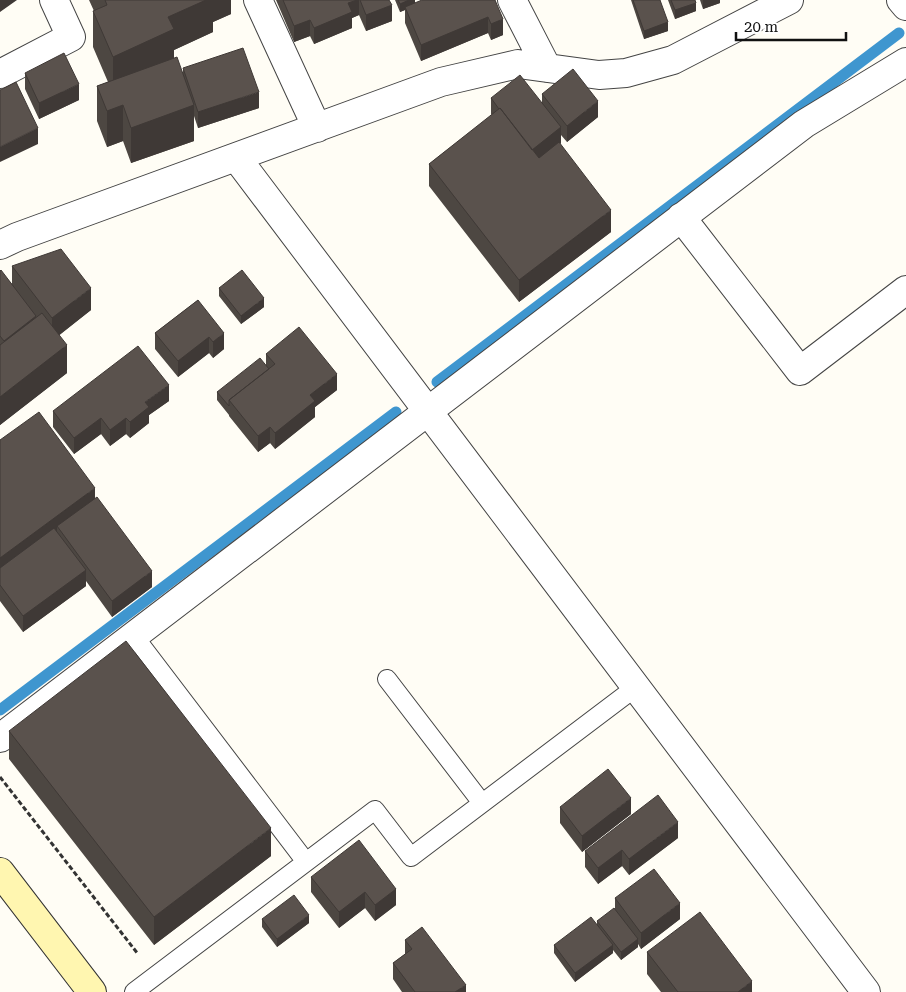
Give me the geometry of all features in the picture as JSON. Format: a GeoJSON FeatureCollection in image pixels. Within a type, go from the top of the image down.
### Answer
{"type":"FeatureCollection","features":[{"type":"Feature","properties":{"kind":"main road"},"geometry":{"type":"LineString","coordinates":[[0,872],[92,992]]}},
{"type":"Feature","properties":{"kind":"street"},"geometry":{"type":"LineString","coordinates":[[0,74],[71,37],[54,0]]}},
{"type":"Feature","properties":{"kind":"street"},"geometry":{"type":"LineString","coordinates":[[258,0],[317,128]]}},
{"type":"Feature","properties":{"kind":"street"},"geometry":{"type":"LineString","coordinates":[[512,0],[547,68]]}},
{"type":"Feature","properties":{"kind":"street"},"geometry":{"type":"LineString","coordinates":[[0,246],[17,237],[441,82],[518,64],[600,75],[626,74],[673,60],[790,0]]}},
{"type":"Feature","properties":{"kind":"street"},"geometry":{"type":"LineString","coordinates":[[901,0],[906,6]]}},
{"type":"Feature","properties":{"kind":"street"},"geometry":{"type":"LineString","coordinates":[[0,738],[804,124],[906,62]]}},
{"type":"Feature","properties":{"kind":"street"},"geometry":{"type":"LineString","coordinates":[[236,157],[866,992]]}},
{"type":"Feature","properties":{"kind":"street"},"geometry":{"type":"LineString","coordinates":[[682,218],[800,371],[906,290]]}},
{"type":"Feature","properties":{"kind":"lane"},"geometry":{"type":"LineString","coordinates":[[134,636],[306,862]]}},
{"type":"Feature","properties":{"kind":"lane"},"geometry":{"type":"LineString","coordinates":[[386,679],[482,803]]}},
{"type":"Feature","properties":{"kind":"lane"},"geometry":{"type":"LineString","coordinates":[[134,992],[376,810],[411,857],[636,687]]}},
{"type":"Feature","properties":{"kind":"path"},"geometry":{"type":"LineString","coordinates":[[0,777],[155,976]]}},
{"type":"Feature","properties":{"kind":"building"},"geometry":{"type":"Polygon","coordinates":[[[105,0],[206,0],[168,17],[174,29],[113,57],[93,11],[107,5],[105,0]]]}},
{"type":"Feature","properties":{"kind":"building"},"geometry":{"type":"Polygon","coordinates":[[[283,0],[357,0],[348,3],[352,12],[314,28],[310,20],[294,26],[283,0]]]}},
{"type":"Feature","properties":{"kind":"building"},"geometry":{"type":"Polygon","coordinates":[[[360,0],[389,0],[392,5],[366,15],[360,0]]]}},
{"type":"Feature","properties":{"kind":"building"},"geometry":{"type":"Polygon","coordinates":[[[398,0],[409,0],[400,4],[398,0]]]}},
{"type":"Feature","properties":{"kind":"building"},"geometry":{"type":"Polygon","coordinates":[[[422,0],[495,0],[503,19],[491,24],[488,17],[421,45],[405,7],[422,0]]]}},
{"type":"Feature","properties":{"kind":"building"},"geometry":{"type":"Polygon","coordinates":[[[633,0],[660,0],[668,22],[644,31],[633,0]]]}},
{"type":"Feature","properties":{"kind":"building"},"geometry":{"type":"Polygon","coordinates":[[[671,0],[695,0],[696,3],[675,10],[671,0]]]}},
{"type":"Feature","properties":{"kind":"building"},"geometry":{"type":"Polygon","coordinates":[[[243,48],[259,92],[198,112],[183,68],[243,48]]]}},
{"type":"Feature","properties":{"kind":"building"},"geometry":{"type":"Polygon","coordinates":[[[64,53],[79,84],[39,103],[25,73],[64,53]]]}},
{"type":"Feature","properties":{"kind":"building"},"geometry":{"type":"Polygon","coordinates":[[[177,57],[194,105],[131,128],[123,105],[107,111],[97,86],[177,57]]]}},
{"type":"Feature","properties":{"kind":"building"},"geometry":{"type":"Polygon","coordinates":[[[573,69],[598,101],[567,126],[542,94],[573,69]]]}},
{"type":"Feature","properties":{"kind":"building"},"geometry":{"type":"Polygon","coordinates":[[[520,75],[561,127],[532,150],[491,98],[520,75]]]}},
{"type":"Feature","properties":{"kind":"building"},"geometry":{"type":"Polygon","coordinates":[[[16,82],[38,128],[0,147],[0,90],[16,82]]]}},
{"type":"Feature","properties":{"kind":"building"},"geometry":{"type":"Polygon","coordinates":[[[500,108],[539,158],[559,142],[611,210],[519,280],[429,164],[500,108]]]}},
{"type":"Feature","properties":{"kind":"building"},"geometry":{"type":"Polygon","coordinates":[[[61,249],[91,288],[52,318],[12,266],[61,249]]]}},
{"type":"Feature","properties":{"kind":"building"},"geometry":{"type":"Polygon","coordinates":[[[1,270],[36,316],[4,341],[0,336],[1,270]]]}},
{"type":"Feature","properties":{"kind":"building"},"geometry":{"type":"Polygon","coordinates":[[[242,270],[264,298],[241,316],[219,288],[242,270]]]}},
{"type":"Feature","properties":{"kind":"building"},"geometry":{"type":"Polygon","coordinates":[[[198,300],[224,333],[213,342],[209,337],[178,361],[155,333],[198,300]]]}},
{"type":"Feature","properties":{"kind":"building"},"geometry":{"type":"Polygon","coordinates":[[[42,313],[67,345],[0,397],[0,345],[42,313]]]}},
{"type":"Feature","properties":{"kind":"building"},"geometry":{"type":"Polygon","coordinates":[[[299,327],[337,374],[310,395],[315,401],[275,433],[270,427],[258,436],[229,400],[275,364],[266,354],[299,327]]]}},
{"type":"Feature","properties":{"kind":"building"},"geometry":{"type":"Polygon","coordinates":[[[138,346],[169,385],[145,402],[149,407],[130,422],[126,418],[110,430],[101,418],[74,438],[53,411],[138,346]]]}},
{"type":"Feature","properties":{"kind":"building"},"geometry":{"type":"Polygon","coordinates":[[[260,358],[269,369],[229,400],[229,406],[217,392],[260,358]]]}},
{"type":"Feature","properties":{"kind":"building"},"geometry":{"type":"Polygon","coordinates":[[[39,412],[95,488],[0,558],[0,440],[39,412]]]}},
{"type":"Feature","properties":{"kind":"building"},"geometry":{"type":"Polygon","coordinates":[[[97,497],[152,571],[112,601],[57,526],[97,497]]]}},
{"type":"Feature","properties":{"kind":"building"},"geometry":{"type":"Polygon","coordinates":[[[54,528],[86,570],[23,616],[0,585],[0,568],[54,528]]]}},
{"type":"Feature","properties":{"kind":"building"},"geometry":{"type":"Polygon","coordinates":[[[126,641],[271,828],[154,917],[9,731],[126,641]]]}},
{"type":"Feature","properties":{"kind":"building"},"geometry":{"type":"Polygon","coordinates":[[[608,769],[631,798],[582,836],[560,807],[608,769]]]}},
{"type":"Feature","properties":{"kind":"building"},"geometry":{"type":"Polygon","coordinates":[[[658,795],[678,822],[629,859],[622,850],[598,868],[585,851],[658,795]]]}},
{"type":"Feature","properties":{"kind":"building"},"geometry":{"type":"Polygon","coordinates":[[[359,840],[396,889],[375,905],[365,892],[339,912],[311,877],[359,840]]]}},
{"type":"Feature","properties":{"kind":"building"},"geometry":{"type":"Polygon","coordinates":[[[654,869],[680,903],[641,933],[615,898],[654,869]]]}},
{"type":"Feature","properties":{"kind":"building"},"geometry":{"type":"Polygon","coordinates":[[[294,895],[309,915],[277,939],[262,919],[294,895]]]}},
{"type":"Feature","properties":{"kind":"building"},"geometry":{"type":"Polygon","coordinates":[[[614,908],[638,939],[621,952],[597,921],[614,908]]]}},
{"type":"Feature","properties":{"kind":"building"},"geometry":{"type":"Polygon","coordinates":[[[700,912],[752,981],[738,992],[678,992],[647,952],[700,912]]]}},
{"type":"Feature","properties":{"kind":"building"},"geometry":{"type":"Polygon","coordinates":[[[591,917],[613,945],[575,973],[554,945],[591,917]]]}},
{"type":"Feature","properties":{"kind":"building"},"geometry":{"type":"Polygon","coordinates":[[[422,927],[466,985],[455,992],[415,992],[393,963],[412,949],[405,940],[422,927]]]}},
{"type":"Feature","properties":{"kind":"waterway"},"geometry":{"type":"LineString","coordinates":[[437,382],[899,33]]}},
{"type":"Feature","properties":{"kind":"waterway"},"geometry":{"type":"LineString","coordinates":[[0,710],[396,412]]}}]}
